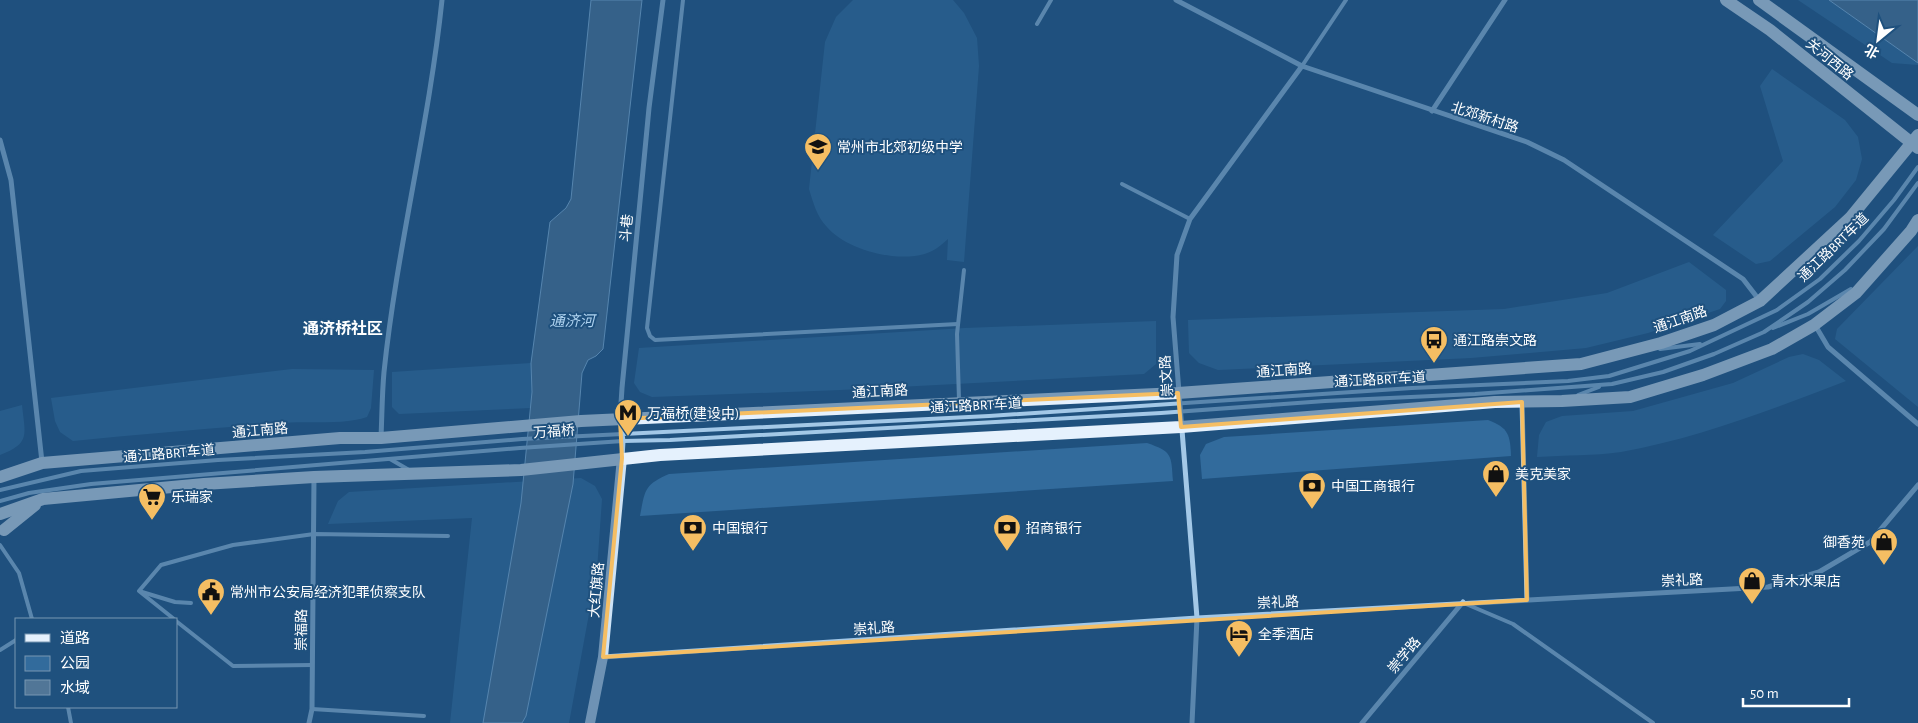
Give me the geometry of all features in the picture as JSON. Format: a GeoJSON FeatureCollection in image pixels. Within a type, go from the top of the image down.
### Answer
{"type":"FeatureCollection","features":[{"type":"Feature","properties":{"kind":"main road","name":"关河西路"},"geometry":{"type":"LineString","coordinates":[[1726,0],[1770,30],[1916,143]]}},
{"type":"Feature","properties":{"kind":"main road","name":"关河西路"},"geometry":{"type":"LineString","coordinates":[[1759,0],[1918,115]]}},
{"type":"Feature","properties":{"kind":"main road","name":"通江南路"},"geometry":{"type":"LineString","coordinates":[[580,421],[959,402],[1179,398],[1581,364],[1661,343],[1714,325],[1760,301],[1850,218],[1916,143]]}},
{"type":"Feature","properties":{"kind":"main road"},"geometry":{"type":"LineString","coordinates":[[0,514],[43,499],[204,484],[314,477],[521,470],[622,458],[1181,426],[1495,402],[1630,397],[1703,376],[1772,349],[1814,325],[1856,293],[1918,220]]}},
{"type":"Feature","properties":{"kind":"main road","name":"万福桥"},"geometry":{"type":"LineString","coordinates":[[525,424],[580,421]]}},
{"type":"Feature","properties":{"kind":"main road","name":"通江南路"},"geometry":{"type":"LineString","coordinates":[[0,477],[42,463],[340,438],[381,438],[525,424]]}},
{"type":"Feature","properties":{"kind":"main road"},"geometry":{"type":"LineString","coordinates":[[2,531],[43,499]]}},
{"type":"Feature","properties":{"kind":"street"},"geometry":{"type":"LineString","coordinates":[[381,438],[387,354],[400,260],[436,55],[442,0]]}},
{"type":"Feature","properties":{"kind":"street","name":"斗巷"},"geometry":{"type":"LineString","coordinates":[[622,458],[623,441],[620,419],[649,108],[663,0]]}},
{"type":"Feature","properties":{"kind":"street","name":"北郊新村路"},"geometry":{"type":"LineString","coordinates":[[1176,0],[1302,66],[1527,142],[1564,160],[1744,279],[1760,301]]}},
{"type":"Feature","properties":{"kind":"street"},"geometry":{"type":"LineString","coordinates":[[1432,111],[1505,0]]}},
{"type":"Feature","properties":{"kind":"street","name":"崇文路"},"geometry":{"type":"LineString","coordinates":[[1192,723],[1197,618],[1173,317],[1177,255],[1190,219],[1302,66]]}},
{"type":"Feature","properties":{"kind":"street"},"geometry":{"type":"LineString","coordinates":[[0,140],[2,153],[11,180],[42,463]]}},
{"type":"Feature","properties":{"kind":"street"},"geometry":{"type":"LineString","coordinates":[[1814,325],[1828,347],[1918,424]]}},
{"type":"Feature","properties":{"kind":"street"},"geometry":{"type":"LineString","coordinates":[[1522,402],[1527,600]]}},
{"type":"Feature","properties":{"kind":"street","name":"大红旗路"},"geometry":{"type":"LineString","coordinates":[[590,723],[603,657],[622,458]]}},
{"type":"Feature","properties":{"kind":"street","name":"崇福路"},"geometry":{"type":"LineString","coordinates":[[309,723],[312,709],[314,477]]}},
{"type":"Feature","properties":{"kind":"street","name":"崇礼路"},"geometry":{"type":"LineString","coordinates":[[603,657],[1463,602],[1768,587],[1819,572],[1870,542],[1918,485]]}},
{"type":"Feature","properties":{"kind":"street","name":"崇学路"},"geometry":{"type":"LineString","coordinates":[[1362,723],[1463,602]]}},
{"type":"Feature","properties":{"kind":"lane"},"geometry":{"type":"LineString","coordinates":[[683,0],[647,328],[650,336],[656,340],[958,324]]}},
{"type":"Feature","properties":{"kind":"lane"},"geometry":{"type":"LineString","coordinates":[[1037,24],[1051,0]]}},
{"type":"Feature","properties":{"kind":"lane"},"geometry":{"type":"LineString","coordinates":[[1302,66],[1346,0]]}},
{"type":"Feature","properties":{"kind":"lane","name":"通江路BRT车道"},"geometry":{"type":"LineString","coordinates":[[590,435],[989,416],[1179,398],[1568,381],[1609,376],[1690,351],[1777,310],[1820,279],[1859,241],[1894,200],[1918,167]]}},
{"type":"Feature","properties":{"kind":"lane","name":"通江路BRT车道"},"geometry":{"type":"LineString","coordinates":[[590,443],[1180,412],[1325,401],[1475,394],[1604,385],[1663,372],[1714,354],[1764,332],[1808,302],[1845,270],[1884,228],[1918,183]]}},
{"type":"Feature","properties":{"kind":"lane"},"geometry":{"type":"LineString","coordinates":[[1122,184],[1190,219]]}},
{"type":"Feature","properties":{"kind":"lane"},"geometry":{"type":"LineString","coordinates":[[1764,332],[1808,314],[1851,289],[1882,264]]}},
{"type":"Feature","properties":{"kind":"lane"},"geometry":{"type":"LineString","coordinates":[[959,402],[957,334],[964,270]]}},
{"type":"Feature","properties":{"kind":"lane"},"geometry":{"type":"LineString","coordinates":[[1621,353],[1705,344]]}},
{"type":"Feature","properties":{"kind":"lane"},"geometry":{"type":"LineString","coordinates":[[1562,401],[1604,385]]}},
{"type":"Feature","properties":{"kind":"lane","name":"万福桥"},"geometry":{"type":"LineString","coordinates":[[522,439],[590,435]]}},
{"type":"Feature","properties":{"kind":"lane","name":"通江路BRT车道"},"geometry":{"type":"LineString","coordinates":[[0,490],[81,471],[218,460],[365,452],[522,439]]}},
{"type":"Feature","properties":{"kind":"lane","name":"万福桥"},"geometry":{"type":"LineString","coordinates":[[520,448],[590,443]]}},
{"type":"Feature","properties":{"kind":"lane","name":"通江路BRT车道"},"geometry":{"type":"LineString","coordinates":[[0,501],[29,493],[91,484],[520,448]]}},
{"type":"Feature","properties":{"kind":"lane"},"geometry":{"type":"LineString","coordinates":[[390,459],[415,474]]}},
{"type":"Feature","properties":{"kind":"lane"},"geometry":{"type":"LineString","coordinates":[[139,591],[160,565],[233,544],[314,534],[448,536]]}},
{"type":"Feature","properties":{"kind":"lane"},"geometry":{"type":"LineString","coordinates":[[0,545],[18,573],[32,618]]}},
{"type":"Feature","properties":{"kind":"lane"},"geometry":{"type":"LineString","coordinates":[[139,591],[175,602],[191,603]]}},
{"type":"Feature","properties":{"kind":"lane"},"geometry":{"type":"LineString","coordinates":[[139,591],[173,618]]}},
{"type":"Feature","properties":{"kind":"lane"},"geometry":{"type":"LineString","coordinates":[[1463,602],[1513,624],[1653,723]]}},
{"type":"Feature","properties":{"kind":"lane"},"geometry":{"type":"LineString","coordinates":[[178,622],[233,666],[312,665]]}},
{"type":"Feature","properties":{"kind":"lane"},"geometry":{"type":"LineString","coordinates":[[0,650],[15,641]]}},
{"type":"Feature","properties":{"kind":"lane"},"geometry":{"type":"LineString","coordinates":[[68,708],[71,723]]}},
{"type":"Feature","properties":{"kind":"lane"},"geometry":{"type":"LineString","coordinates":[[312,709],[424,716]]}},
{"type":"Feature","properties":{"kind":"highlighted area"},"geometry":{"type":"Polygon","coordinates":[[[1178,393],[1181,427],[1522,402],[1527,600],[603,657],[622,458],[620,419],[1178,393]]]}},
{"type":"Feature","properties":{"kind":"green space"},"geometry":{"type":"Polygon","coordinates":[[[853,0],[953,0],[964,13],[977,38],[979,66],[964,262],[947,260],[948,239],[932,251],[907,257],[892,256],[862,249],[836,235],[824,223],[816,209],[809,189],[825,42],[836,17],[853,0]]]}},
{"type":"Feature","properties":{"kind":"green space"},"geometry":{"type":"Polygon","coordinates":[[[1798,0],[1829,0],[1918,63],[1918,65],[1892,63],[1798,0]]]}},
{"type":"Feature","properties":{"kind":"green space"},"geometry":{"type":"Polygon","coordinates":[[[1772,69],[1845,120],[1858,137],[1862,159],[1856,180],[1835,207],[1770,261],[1756,264],[1713,235],[1783,161],[1760,86],[1772,69]]]}},
{"type":"Feature","properties":{"kind":"green space"},"geometry":{"type":"Polygon","coordinates":[[[1918,246],[1918,407],[1835,339],[1837,329],[1918,246]]]}},
{"type":"Feature","properties":{"kind":"green space"},"geometry":{"type":"Polygon","coordinates":[[[1689,262],[1726,290],[1726,301],[1720,309],[1648,333],[1586,348],[1471,358],[1218,370],[1199,363],[1189,353],[1188,320],[1504,309],[1607,293],[1689,262]]]}},
{"type":"Feature","properties":{"kind":"green space"},"geometry":{"type":"Polygon","coordinates":[[[1156,321],[1156,364],[1144,374],[840,390],[652,397],[640,392],[634,383],[639,348],[965,328],[1156,321]]]}},
{"type":"Feature","properties":{"kind":"green space"},"geometry":{"type":"Polygon","coordinates":[[[1803,354],[1819,360],[1846,381],[1735,422],[1679,439],[1621,452],[1537,457],[1539,435],[1546,422],[1562,416],[1633,411],[1733,383],[1789,357],[1803,354]]]}},
{"type":"Feature","properties":{"kind":"green space"},"geometry":{"type":"Polygon","coordinates":[[[531,363],[531,408],[399,414],[392,407],[392,372],[531,363]]]}},
{"type":"Feature","properties":{"kind":"green space"},"geometry":{"type":"Polygon","coordinates":[[[292,369],[374,370],[371,408],[367,417],[348,421],[283,423],[73,441],[60,432],[55,421],[51,398],[292,369]]]}},
{"type":"Feature","properties":{"kind":"green space"},"geometry":{"type":"Polygon","coordinates":[[[22,405],[24,437],[17,446],[0,455],[0,411],[22,405]]]}},
{"type":"Feature","properties":{"kind":"green space"},"geometry":{"type":"Polygon","coordinates":[[[1488,420],[1500,426],[1507,433],[1511,456],[1202,479],[1200,455],[1206,444],[1224,437],[1488,420]]]}},
{"type":"Feature","properties":{"kind":"green space"},"geometry":{"type":"Polygon","coordinates":[[[1147,443],[1162,449],[1169,456],[1172,465],[1173,481],[640,516],[647,489],[650,485],[669,474],[1147,443]]]}},
{"type":"Feature","properties":{"kind":"green space"},"geometry":{"type":"Polygon","coordinates":[[[581,478],[595,486],[602,499],[597,570],[569,723],[450,723],[472,518],[328,524],[338,501],[349,492],[581,478]]]}},
{"type":"Feature","properties":{"kind":"water","name":"通济河"},"geometry":{"type":"Polygon","coordinates":[[[591,0],[642,0],[603,349],[596,356],[588,360],[582,373],[573,484],[526,716],[522,723],[483,723],[521,503],[532,392],[531,363],[550,222],[566,208],[571,199],[591,0]]]}},
{"type":"Feature","properties":{"kind":"water"},"geometry":{"type":"Polygon","coordinates":[[[1829,0],[1918,0],[1918,63],[1829,0]]]}},
{"type":"Feature","properties":{"kind":"place","name":"常州市北郊初级中学"},"geometry":{"type":"Point","coordinates":[818,171]}},
{"type":"Feature","properties":{"kind":"place","name":"通江路崇文路"},"geometry":{"type":"Point","coordinates":[1434,364]}},
{"type":"Feature","properties":{"kind":"place","name":"万福桥(建设中)"},"geometry":{"type":"Point","coordinates":[628,437]}},
{"type":"Feature","properties":{"kind":"place","name":"美克美家"},"geometry":{"type":"Point","coordinates":[1496,498]}},
{"type":"Feature","properties":{"kind":"place","name":"中国工商银行"},"geometry":{"type":"Point","coordinates":[1312,510]}},
{"type":"Feature","properties":{"kind":"place","name":"乐瑞家"},"geometry":{"type":"Point","coordinates":[152,521]}},
{"type":"Feature","properties":{"kind":"place","name":"中国银行"},"geometry":{"type":"Point","coordinates":[693,552]}},
{"type":"Feature","properties":{"kind":"place","name":"招商银行"},"geometry":{"type":"Point","coordinates":[1007,552]}},
{"type":"Feature","properties":{"kind":"place","name":"御香苑"},"geometry":{"type":"Point","coordinates":[1884,566]}},
{"type":"Feature","properties":{"kind":"place","name":"青木水果店"},"geometry":{"type":"Point","coordinates":[1752,605]}},
{"type":"Feature","properties":{"kind":"place","name":"常州市公安局经济犯罪侦察支队"},"geometry":{"type":"Point","coordinates":[211,616]}},
{"type":"Feature","properties":{"kind":"place","name":"全季酒店"},"geometry":{"type":"Point","coordinates":[1239,658]}},
{"type":"Feature","properties":{"kind":"district","name":"通济桥社区"},"geometry":{"type":"Point","coordinates":[343,328]}}]}
